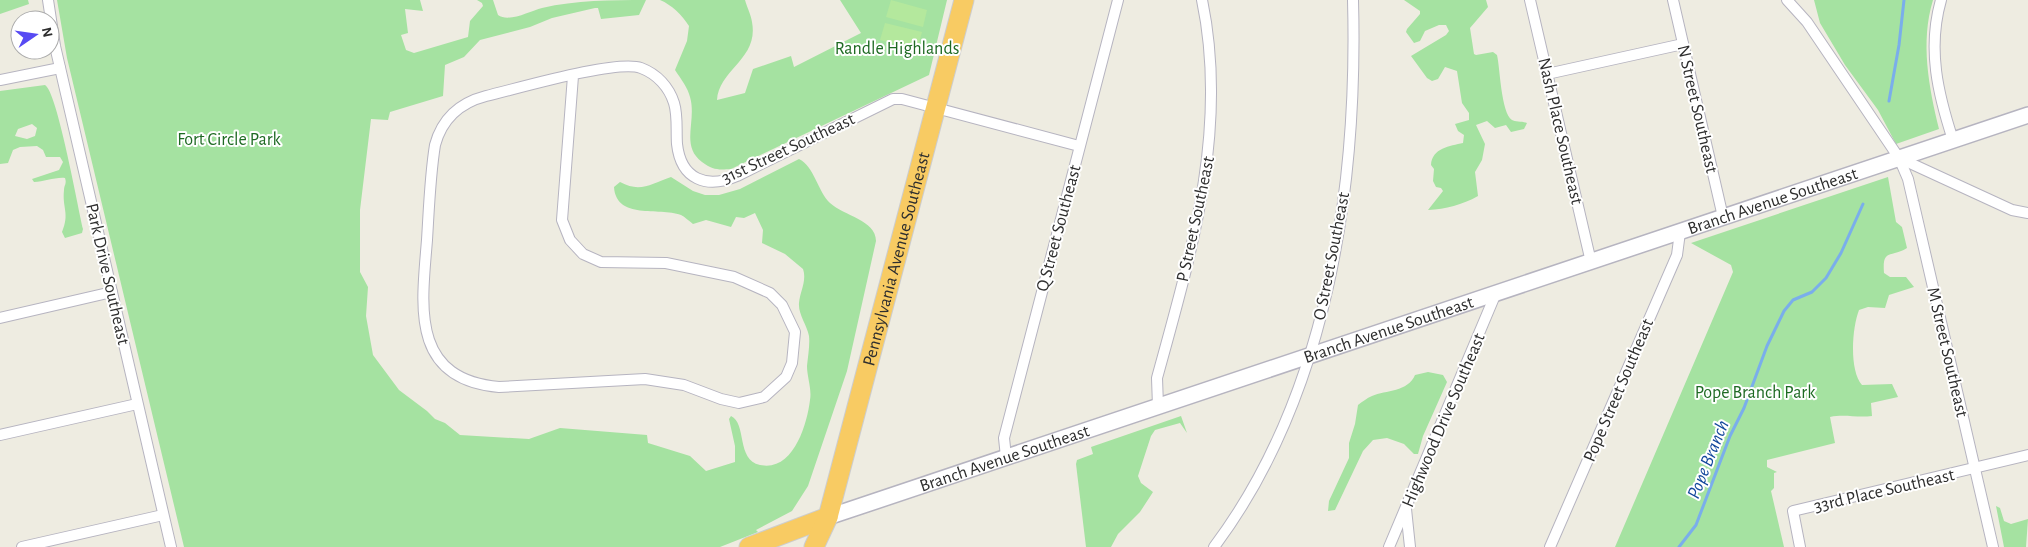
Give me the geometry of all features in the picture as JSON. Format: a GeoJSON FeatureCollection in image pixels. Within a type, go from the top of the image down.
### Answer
{"type":"FeatureCollection","features":[{"type":"Feature","properties":{"kind":"highway","name":"Pennsylvania Avenue Southeast"},"geometry":{"type":"LineString","coordinates":[[814,547],[828,517],[964,0]]}},
{"type":"Feature","properties":{"kind":"highway","name":"Pennsylvania Avenue Southeast"},"geometry":{"type":"LineString","coordinates":[[828,517],[829,547]]}},
{"type":"Feature","properties":{"kind":"highway","name":"Branch Avenue Southeast"},"geometry":{"type":"LineString","coordinates":[[749,547],[828,517]]}},
{"type":"Feature","properties":{"kind":"main road","name":"Branch Avenue Southeast"},"geometry":{"type":"LineString","coordinates":[[828,517],[2028,115]]}},
{"type":"Feature","properties":{"kind":"street","name":"Park Drive Southeast"},"geometry":{"type":"LineString","coordinates":[[48,0],[60,68],[171,547]]}},
{"type":"Feature","properties":{"kind":"street","name":"Q Street Southeast"},"geometry":{"type":"LineString","coordinates":[[1006,457],[1004,438],[1118,0]]}},
{"type":"Feature","properties":{"kind":"street","name":"P Street Southeast"},"geometry":{"type":"LineString","coordinates":[[1158,406],[1157,378],[1198,220],[1208,160],[1212,84],[1209,43],[1202,0]]}},
{"type":"Feature","properties":{"kind":"street","name":"O Street Southeast"},"geometry":{"type":"LineString","coordinates":[[1214,547],[1248,498],[1271,456],[1291,412],[1310,356],[1336,240],[1348,163],[1353,96],[1353,0]]}},
{"type":"Feature","properties":{"kind":"street","name":"Nash Place Southeast"},"geometry":{"type":"LineString","coordinates":[[1530,0],[1591,262]]}},
{"type":"Feature","properties":{"kind":"street","name":"N Street Southeast"},"geometry":{"type":"LineString","coordinates":[[1673,0],[1723,217]]}},
{"type":"Feature","properties":{"kind":"street"},"geometry":{"type":"LineString","coordinates":[[1787,0],[1807,22]]}},
{"type":"Feature","properties":{"kind":"street"},"geometry":{"type":"LineString","coordinates":[[1799,0],[1807,22]]}},
{"type":"Feature","properties":{"kind":"street"},"geometry":{"type":"LineString","coordinates":[[1940,0],[1935,30],[1934,66],[1939,93],[1953,140]]}},
{"type":"Feature","properties":{"kind":"street","name":"M Street Southeast"},"geometry":{"type":"LineString","coordinates":[[1807,22],[1899,158],[1908,179],[1993,547]]}},
{"type":"Feature","properties":{"kind":"street"},"geometry":{"type":"LineString","coordinates":[[1547,74],[1683,44]]}},
{"type":"Feature","properties":{"kind":"street","name":"31st Street Southeast"},"geometry":{"type":"LineString","coordinates":[[573,76],[562,220],[570,240],[583,254],[601,262],[666,262],[734,278],[770,294],[782,305],[795,332],[795,354],[786,377],[764,397],[739,403],[721,399],[684,385],[645,378],[491,386],[470,381],[445,365],[428,340],[422,306],[434,145],[440,129],[453,112],[478,98],[573,76],[622,65],[641,68],[654,75],[666,86],[674,101],[678,148],[682,162],[694,177],[713,183],[737,176],[884,102],[902,99],[1079,146]]}},
{"type":"Feature","properties":{"kind":"street"},"geometry":{"type":"LineString","coordinates":[[0,80],[60,68]]}},
{"type":"Feature","properties":{"kind":"street"},"geometry":{"type":"LineString","coordinates":[[1899,158],[2012,210],[2028,213]]}},
{"type":"Feature","properties":{"kind":"street","name":"Pope Street Southeast"},"geometry":{"type":"LineString","coordinates":[[1550,547],[1677,255],[1680,232]]}},
{"type":"Feature","properties":{"kind":"street"},"geometry":{"type":"LineString","coordinates":[[0,318],[112,292]]}},
{"type":"Feature","properties":{"kind":"street","name":"Highwood Drive Southeast"},"geometry":{"type":"LineString","coordinates":[[1389,547],[1496,293]]}},
{"type":"Feature","properties":{"kind":"street"},"geometry":{"type":"LineString","coordinates":[[0,435],[137,404]]}},
{"type":"Feature","properties":{"kind":"street","name":"33rd Place Southeast"},"geometry":{"type":"LineString","coordinates":[[1800,547],[1793,512],[2028,455]]}},
{"type":"Feature","properties":{"kind":"street"},"geometry":{"type":"LineString","coordinates":[[1406,508],[1410,547]]}},
{"type":"Feature","properties":{"kind":"street"},"geometry":{"type":"LineString","coordinates":[[22,547],[163,515]]}},
{"type":"Feature","properties":{"kind":"green space"},"geometry":{"type":"Polygon","coordinates":[[[0,0],[28,0],[29,4],[0,14],[0,0]]]}},
{"type":"Feature","properties":{"kind":"green space","name":"Fort Circle Park"},"geometry":{"type":"Polygon","coordinates":[[[57,0],[420,0],[423,11],[405,9],[408,33],[401,35],[406,50],[414,53],[468,37],[470,21],[483,6],[477,0],[493,0],[498,15],[508,18],[568,3],[646,0],[639,15],[601,19],[598,8],[595,8],[552,18],[530,27],[480,40],[464,57],[445,65],[443,96],[390,112],[388,120],[371,119],[360,210],[360,272],[368,287],[366,316],[373,355],[399,390],[435,419],[445,423],[460,435],[529,439],[560,428],[647,435],[648,443],[690,456],[706,471],[735,462],[735,446],[729,419],[731,416],[739,426],[744,449],[753,462],[760,465],[771,465],[781,461],[790,454],[802,433],[810,400],[807,366],[809,336],[799,307],[804,278],[803,269],[785,254],[762,243],[763,230],[755,213],[744,218],[736,217],[731,227],[706,220],[693,224],[681,215],[630,208],[622,204],[617,197],[614,187],[620,182],[634,187],[646,186],[671,177],[693,191],[705,195],[719,195],[740,189],[799,159],[808,167],[830,203],[865,223],[875,234],[876,241],[847,371],[808,486],[792,511],[756,530],[758,532],[720,547],[184,547],[67,58],[57,0]]]}},
{"type":"Feature","properties":{"kind":"green space","name":"Randle Highlands"},"geometry":{"type":"Polygon","coordinates":[[[660,0],[745,0],[751,17],[753,35],[745,55],[719,89],[717,100],[745,93],[753,69],[791,56],[794,67],[861,33],[840,0],[947,0],[929,75],[731,169],[716,169],[709,167],[695,156],[690,141],[692,106],[690,97],[675,70],[687,41],[689,26],[676,11],[660,0]]]}},
{"type":"Feature","properties":{"kind":"green space"},"geometry":{"type":"Polygon","coordinates":[[[891,0],[927,10],[923,27],[886,17],[891,0]]]}},
{"type":"Feature","properties":{"kind":"green space"},"geometry":{"type":"Polygon","coordinates":[[[1404,0],[1486,0],[1488,7],[1470,28],[1474,54],[1493,52],[1497,55],[1503,100],[1508,116],[1513,121],[1527,123],[1524,129],[1511,132],[1506,125],[1495,128],[1487,121],[1476,125],[1485,144],[1482,160],[1475,172],[1478,196],[1448,208],[1428,210],[1443,191],[1441,188],[1436,187],[1433,181],[1434,169],[1431,165],[1432,159],[1438,151],[1463,143],[1464,135],[1458,131],[1455,124],[1469,120],[1469,113],[1462,103],[1457,71],[1445,67],[1438,79],[1432,81],[1427,78],[1411,56],[1446,35],[1449,31],[1446,25],[1439,25],[1425,31],[1420,41],[1414,43],[1406,32],[1420,14],[1420,11],[1404,0]]]}},
{"type":"Feature","properties":{"kind":"green space"},"geometry":{"type":"Polygon","coordinates":[[[1814,0],[1933,0],[1927,32],[1927,65],[1939,129],[1896,144],[1878,110],[1845,65],[1820,23],[1814,0]]]}},
{"type":"Feature","properties":{"kind":"green space"},"geometry":{"type":"Polygon","coordinates":[[[885,23],[922,32],[917,50],[880,40],[885,23]]]}},
{"type":"Feature","properties":{"kind":"green space"},"geometry":{"type":"Polygon","coordinates":[[[45,85],[50,92],[67,151],[83,229],[82,233],[65,238],[62,232],[66,215],[65,178],[34,182],[32,179],[59,170],[63,162],[60,157],[46,157],[43,150],[37,146],[20,147],[13,150],[8,163],[0,164],[0,91],[45,85]],[[32,124],[18,129],[15,136],[27,139],[35,136],[37,128],[32,124]]]}},
{"type":"Feature","properties":{"kind":"green space","name":"Pope Branch Park"},"geometry":{"type":"Polygon","coordinates":[[[1888,177],[1896,222],[1902,227],[1907,248],[1886,257],[1884,260],[1884,273],[1890,277],[1906,277],[1914,287],[1889,295],[1885,308],[1868,307],[1859,310],[1853,338],[1853,359],[1862,385],[1892,384],[1898,397],[1871,403],[1872,416],[1830,417],[1835,443],[1767,460],[1767,467],[1777,472],[1774,473],[1774,488],[1771,491],[1784,547],[1615,547],[1733,272],[1731,265],[1691,243],[1888,177]]]}},
{"type":"Feature","properties":{"kind":"green space"},"geometry":{"type":"Polygon","coordinates":[[[1428,372],[1443,375],[1447,382],[1423,436],[1418,454],[1414,454],[1404,444],[1387,438],[1373,440],[1363,451],[1335,510],[1328,511],[1329,501],[1349,458],[1349,443],[1358,405],[1372,396],[1402,388],[1412,381],[1415,375],[1428,372]]]}},
{"type":"Feature","properties":{"kind":"green space"},"geometry":{"type":"Polygon","coordinates":[[[1181,416],[1187,433],[1180,423],[1155,430],[1151,436],[1138,476],[1141,483],[1153,492],[1140,512],[1118,534],[1111,547],[1086,547],[1077,460],[1093,454],[1091,447],[1181,416]]]}},
{"type":"Feature","properties":{"kind":"green space"},"geometry":{"type":"Polygon","coordinates":[[[1996,506],[2000,508],[2004,521],[2011,524],[2028,519],[2026,547],[2004,547],[1996,506]]]}},
{"type":"Feature","properties":{"kind":"waterway","name":"Pope Branch"},"geometry":{"type":"LineString","coordinates":[[1889,101],[1899,45],[1904,0]]}},
{"type":"Feature","properties":{"kind":"waterway","name":"Pope Branch"},"geometry":{"type":"LineString","coordinates":[[1679,547],[1696,525],[1767,346],[1784,311],[1793,300],[1812,292],[1826,278],[1841,253],[1863,204]]}}]}
